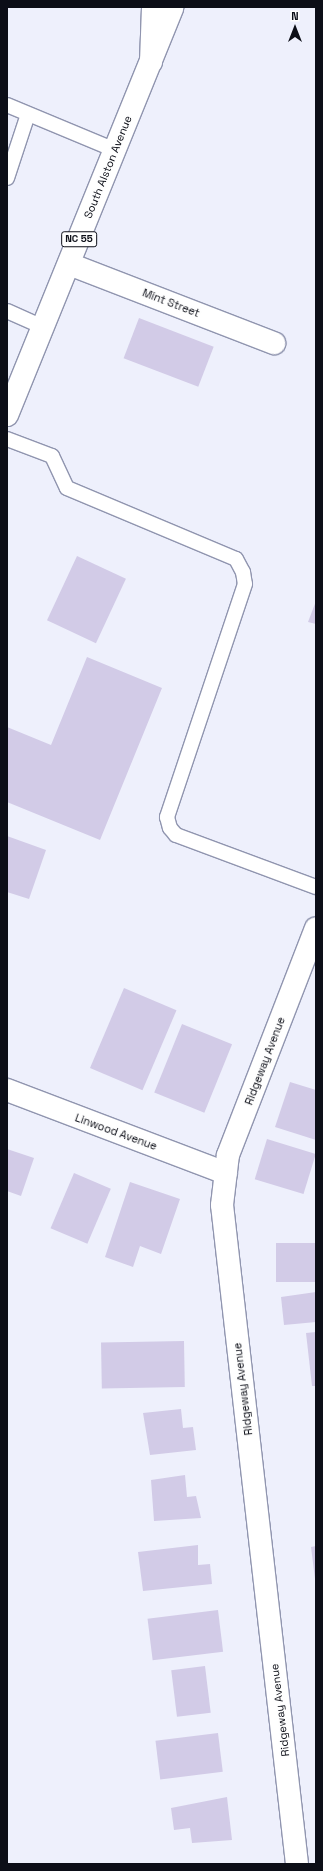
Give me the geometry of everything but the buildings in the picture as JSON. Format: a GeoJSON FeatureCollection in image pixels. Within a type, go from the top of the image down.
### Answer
{"type":"FeatureCollection","features":[{"type":"Feature","properties":{"kind":"main road"},"geometry":{"type":"LineString","coordinates":[[151,62],[153,7]]}},
{"type":"Feature","properties":{"kind":"main road","name":"South Alston Avenue"},"geometry":{"type":"LineString","coordinates":[[7,415],[174,7]]}},
{"type":"Feature","properties":{"kind":"main road","name":"Mint Street"},"geometry":{"type":"LineString","coordinates":[[69,264],[274,343]]}},
{"type":"Feature","properties":{"kind":"main road","name":"Ridgeway Avenue"},"geometry":{"type":"LineString","coordinates":[[297,1864],[222,1205],[226,1173],[232,1145],[316,928]]}},
{"type":"Feature","properties":{"kind":"main road","name":"Linwood Avenue"},"geometry":{"type":"LineString","coordinates":[[7,1090],[226,1173]]}},
{"type":"Feature","properties":{"kind":"lane"},"geometry":{"type":"LineString","coordinates":[[7,105],[115,150]]}},
{"type":"Feature","properties":{"kind":"lane"},"geometry":{"type":"LineString","coordinates":[[7,178],[28,114]]}},
{"type":"Feature","properties":{"kind":"lane"},"geometry":{"type":"LineString","coordinates":[[7,311],[43,327]]}},
{"type":"Feature","properties":{"kind":"lane"},"geometry":{"type":"LineString","coordinates":[[7,439],[52,456],[67,488],[236,559],[243,572],[245,584],[167,817],[170,828],[176,835],[316,887]]}}]}
